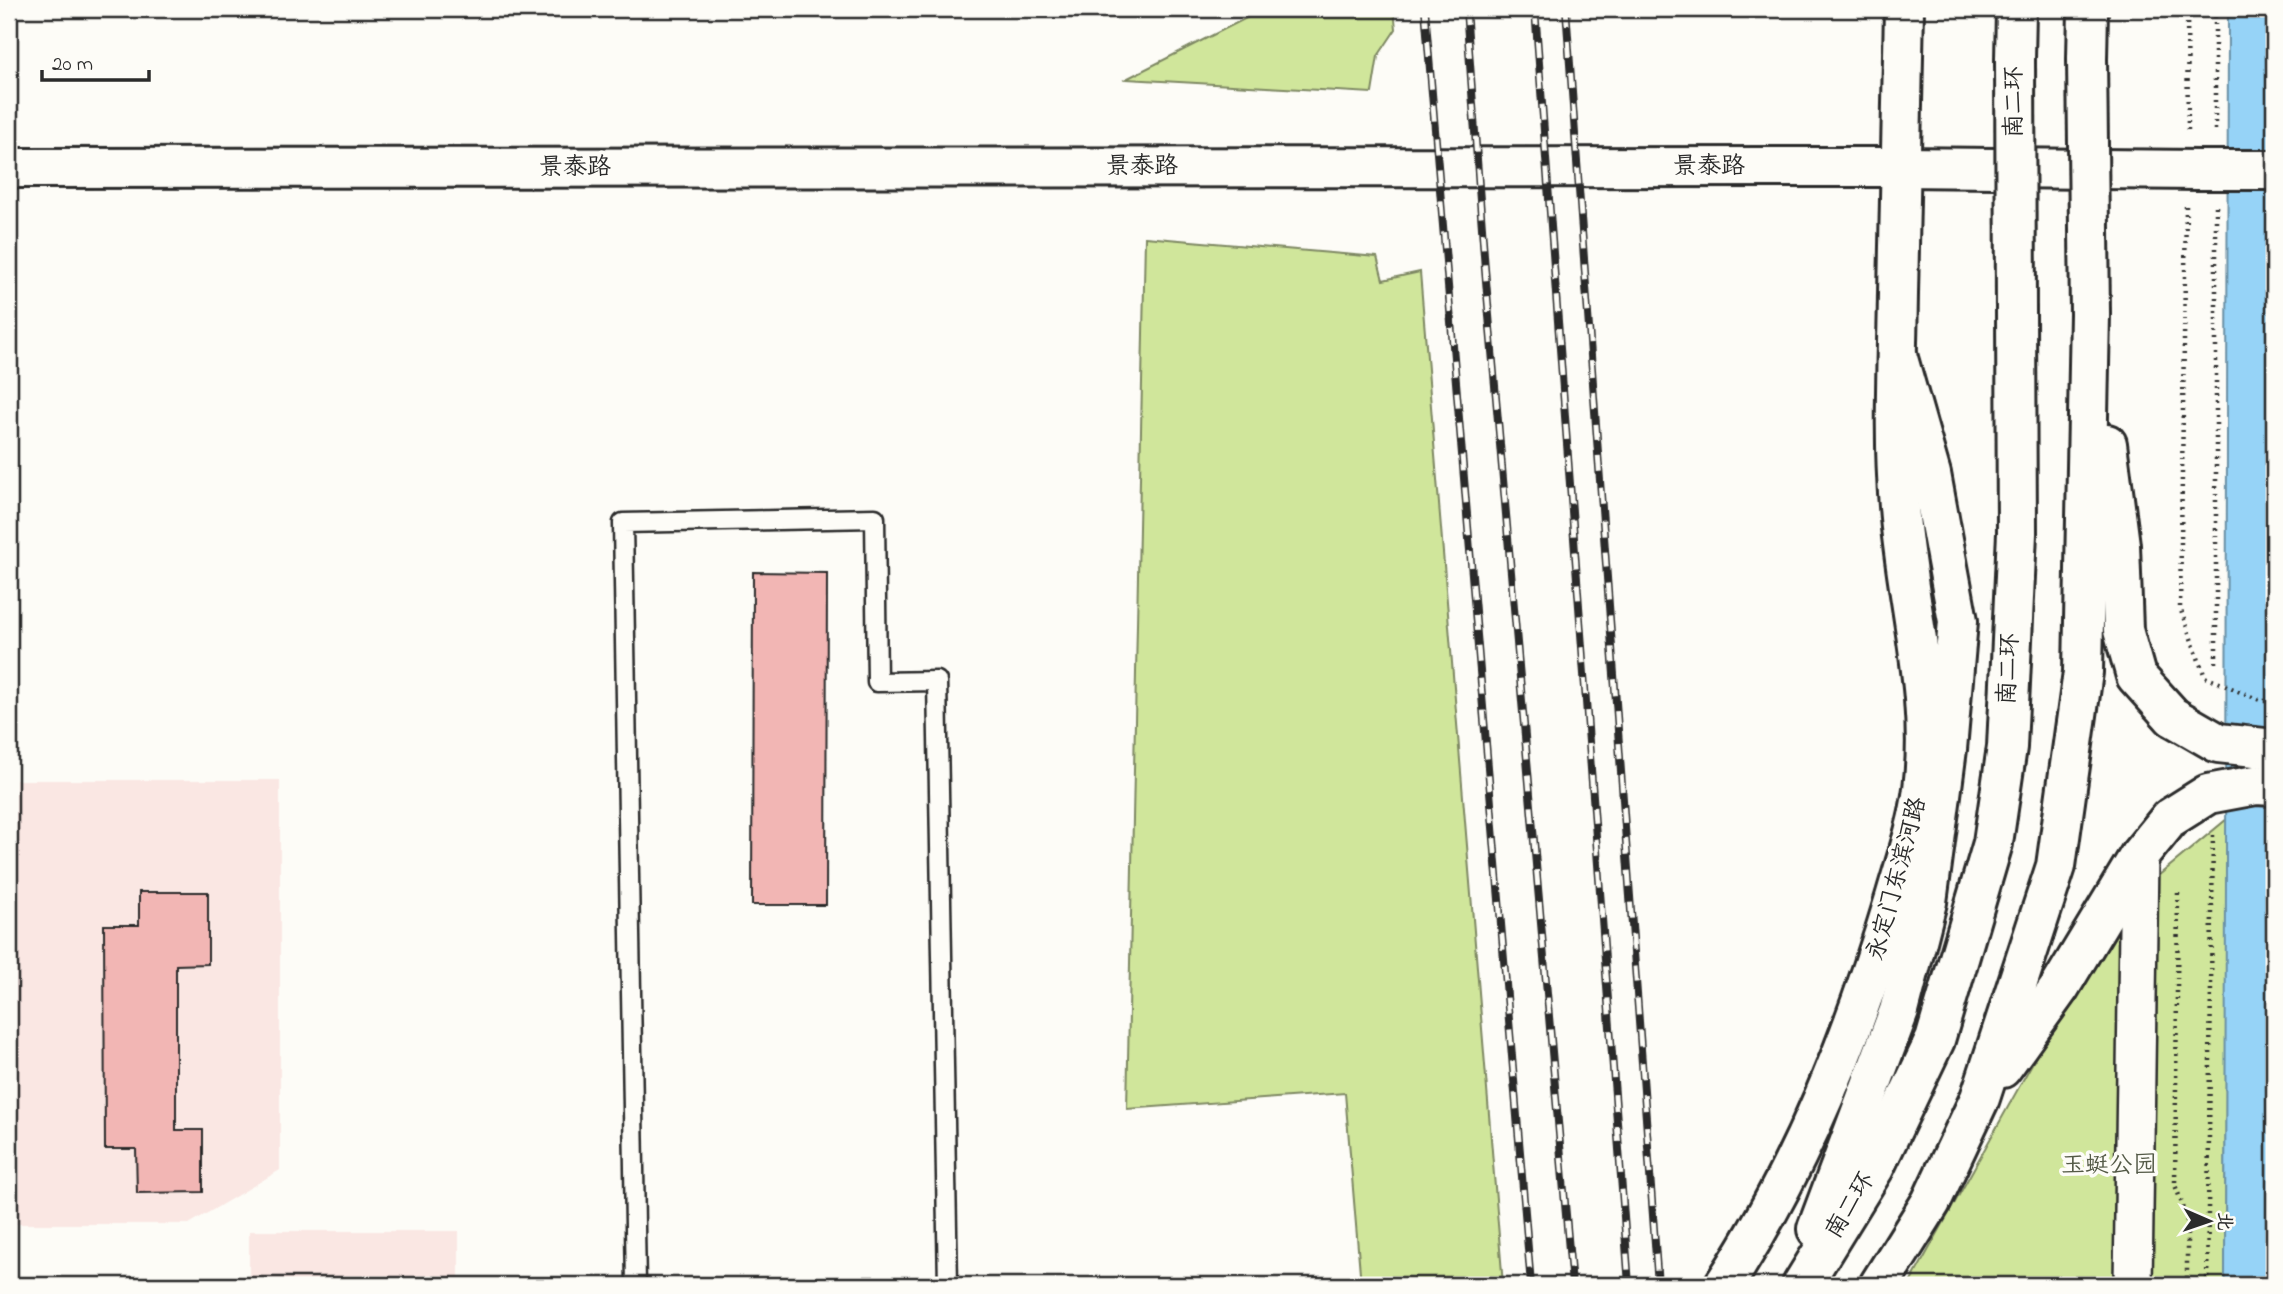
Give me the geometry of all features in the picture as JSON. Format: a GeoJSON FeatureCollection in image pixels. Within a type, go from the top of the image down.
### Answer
{"type":"FeatureCollection","features":[{"type":"Feature","properties":{"kind":"main road"},"geometry":{"type":"LineString","coordinates":[[1901,167],[1904,9]]}},
{"type":"Feature","properties":{"kind":"main road","name":"南二环"},"geometry":{"type":"LineString","coordinates":[[1802,1285],[1874,1168],[1935,1040],[1993,843],[2007,747],[2016,547],[2016,9]]}},
{"type":"Feature","properties":{"kind":"main road"},"geometry":{"type":"LineString","coordinates":[[1880,1285],[1931,1202],[1980,1098],[2056,866],[2083,672],[2090,314],[2088,9]]}},
{"type":"Feature","properties":{"kind":"main road","name":"景泰路"},"geometry":{"type":"LineString","coordinates":[[9,168],[1901,167],[2201,162],[2274,170]]}},
{"type":"Feature","properties":{"kind":"main road","name":"永定门东滨河路"},"geometry":{"type":"LineString","coordinates":[[1724,1285],[1792,1167],[1872,976],[1912,840],[1923,791],[1926,743],[1922,690],[1899,507],[1897,355],[1901,167]]}},
{"type":"Feature","properties":{"kind":"main road"},"geometry":{"type":"LineString","coordinates":[[2090,314],[2120,545],[2123,630],[2136,676],[2173,717],[2218,743],[2274,749]]}},
{"type":"Feature","properties":{"kind":"main road"},"geometry":{"type":"LineString","coordinates":[[1796,1285],[1899,1011],[1927,902],[1947,749],[1958,621],[1931,474],[1897,355]]}},
{"type":"Feature","properties":{"kind":"main road"},"geometry":{"type":"LineString","coordinates":[[1980,1098],[2060,987],[2139,856],[2170,818],[2208,794],[2256,785],[2274,786]]}},
{"type":"Feature","properties":{"kind":"street"},"geometry":{"type":"LineString","coordinates":[[2133,1285],[2139,856]]}},
{"type":"Feature","properties":{"kind":"lane"},"geometry":{"type":"LineString","coordinates":[[636,1285],[623,523],[875,518],[877,682],[937,681],[948,1285]]}},
{"type":"Feature","properties":{"kind":"path"},"geometry":{"type":"LineString","coordinates":[[2187,9],[2201,162]]}},
{"type":"Feature","properties":{"kind":"path"},"geometry":{"type":"LineString","coordinates":[[2215,9],[2201,162],[2179,608],[2205,677],[2262,701],[2274,701]]}},
{"type":"Feature","properties":{"kind":"path"},"geometry":{"type":"LineString","coordinates":[[2216,204],[2216,663]]}},
{"type":"Feature","properties":{"kind":"path"},"geometry":{"type":"LineString","coordinates":[[2207,1285],[2214,824]]}},
{"type":"Feature","properties":{"kind":"path"},"geometry":{"type":"LineString","coordinates":[[2178,886],[2175,1185],[2187,1217],[2187,1285]]}},
{"type":"Feature","properties":{"kind":"shaded area"},"geometry":{"type":"Polygon","coordinates":[[[16,780],[280,780],[280,1170],[189,1224],[16,1224],[16,780]]]}},
{"type":"Feature","properties":{"kind":"shaded area"},"geometry":{"type":"Polygon","coordinates":[[[249,1231],[459,1231],[459,1285],[249,1285],[249,1231]]]}},
{"type":"Feature","properties":{"kind":"green space"},"geometry":{"type":"Polygon","coordinates":[[[1264,9],[1394,9],[1396,29],[1378,56],[1372,93],[1126,79],[1264,9]]]}},
{"type":"Feature","properties":{"kind":"green space"},"geometry":{"type":"Polygon","coordinates":[[[1145,237],[1377,257],[1383,280],[1420,272],[1503,1285],[1361,1285],[1345,1093],[1127,1109],[1145,237]]]}},
{"type":"Feature","properties":{"kind":"green space","name":"玉蜓公园"},"geometry":{"type":"Polygon","coordinates":[[[2227,819],[2225,1285],[1909,1285],[2118,909],[2227,819]]]}},
{"type":"Feature","properties":{"kind":"water"},"geometry":{"type":"Polygon","coordinates":[[[2228,9],[2274,9],[2274,1285],[2225,1285],[2228,9]]]}},
{"type":"Feature","properties":{"kind":"building"},"geometry":{"type":"Polygon","coordinates":[[[753,572],[827,573],[826,905],[752,905],[753,572]]]}},
{"type":"Feature","properties":{"kind":"building"},"geometry":{"type":"Polygon","coordinates":[[[139,892],[208,892],[208,964],[176,965],[176,1130],[203,1130],[203,1192],[137,1193],[136,1149],[105,1149],[104,925],[139,925],[139,892]]]}},
{"type":"Feature","properties":{"kind":"railway"},"geometry":{"type":"LineString","coordinates":[[1425,9],[1531,1285]]}},
{"type":"Feature","properties":{"kind":"railway"},"geometry":{"type":"LineString","coordinates":[[1466,9],[1485,269],[1572,1285]]}},
{"type":"Feature","properties":{"kind":"railway"},"geometry":{"type":"LineString","coordinates":[[1535,9],[1629,1285]]}},
{"type":"Feature","properties":{"kind":"railway"},"geometry":{"type":"LineString","coordinates":[[1566,9],[1658,1285]]}}]}
